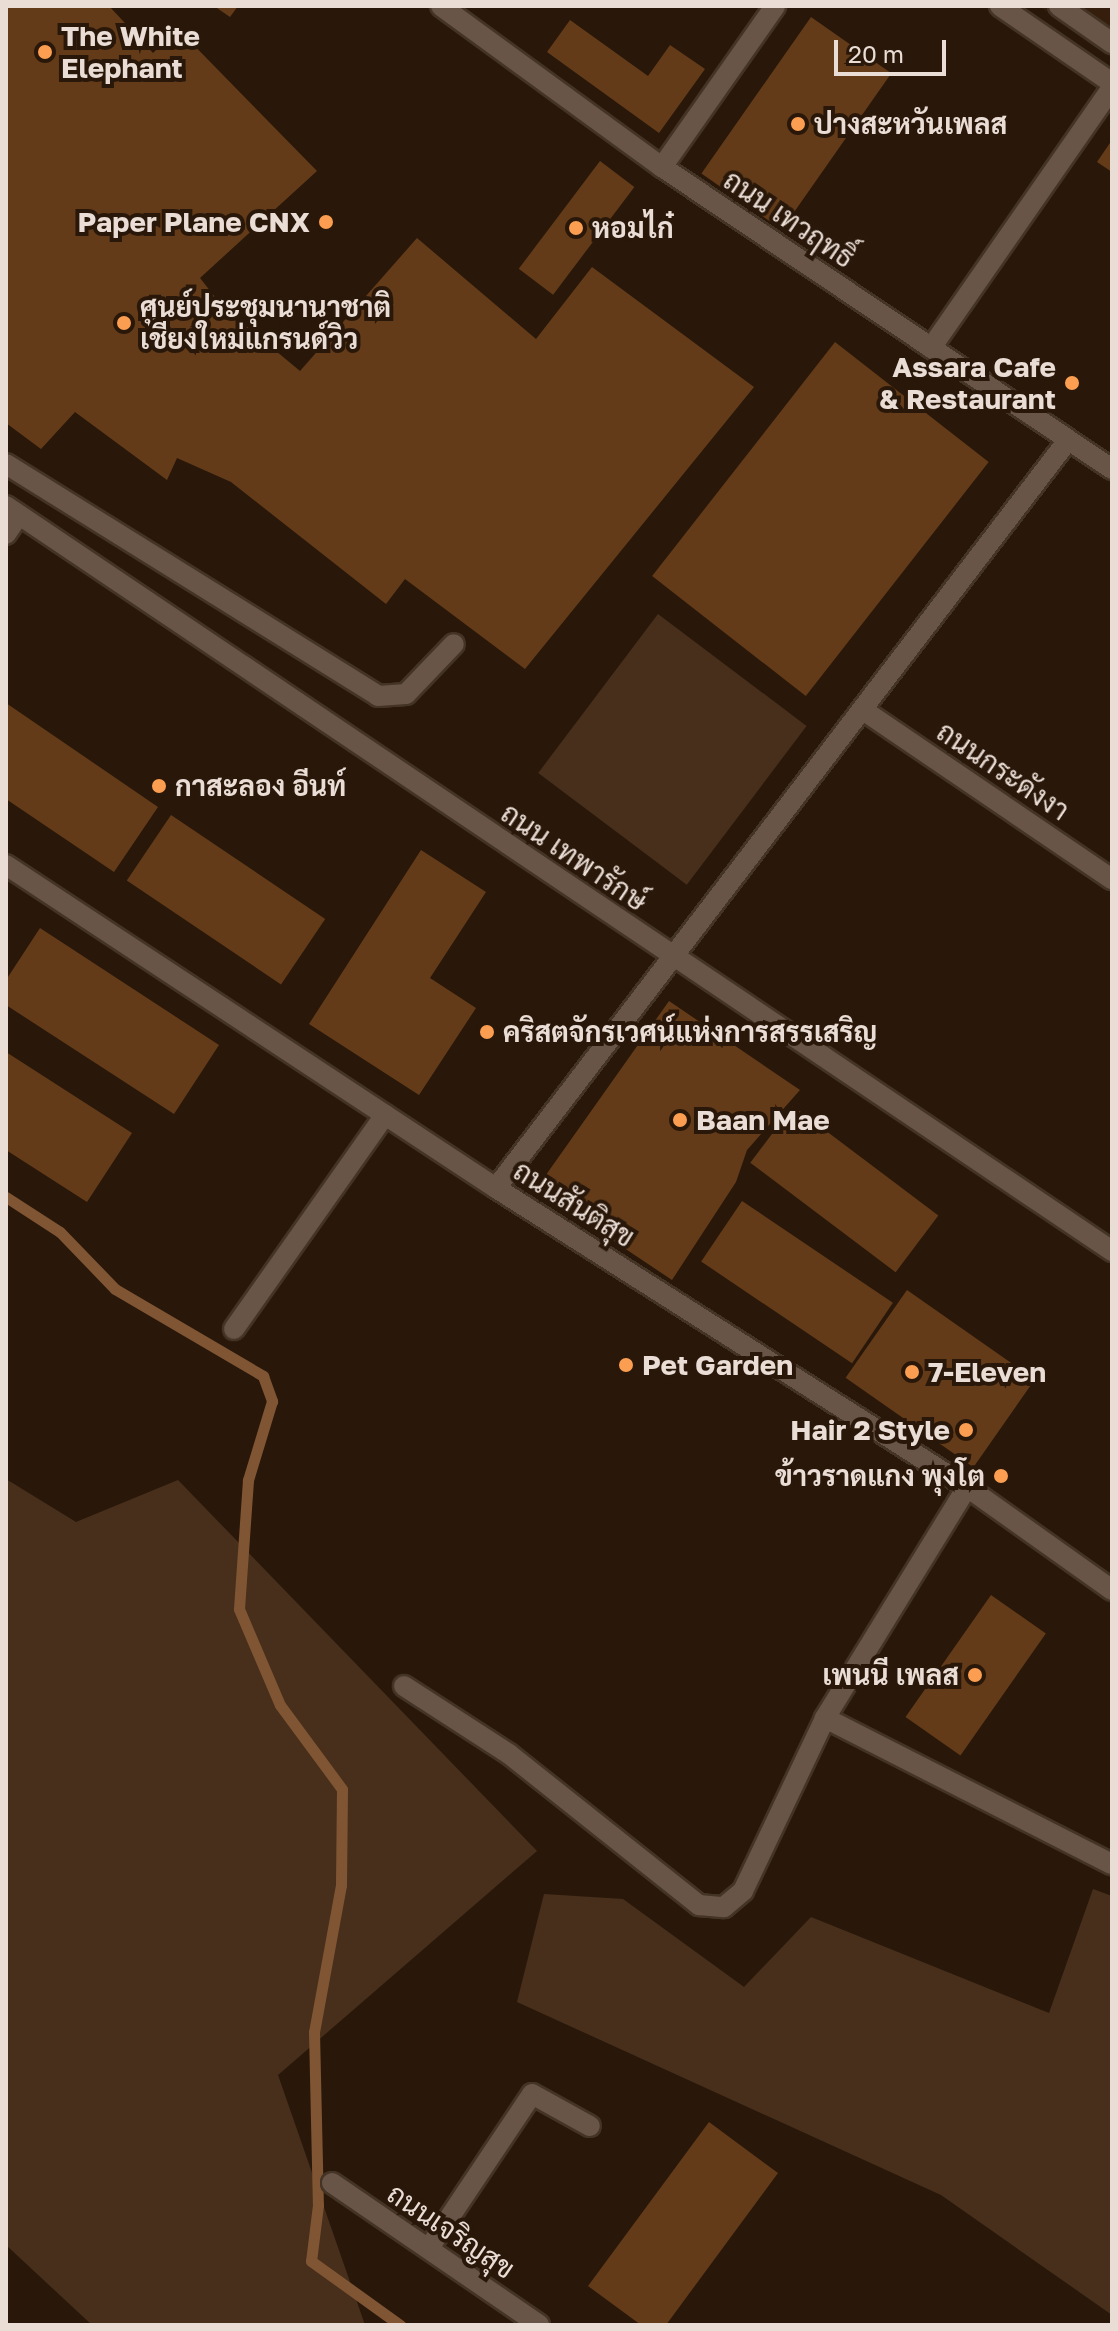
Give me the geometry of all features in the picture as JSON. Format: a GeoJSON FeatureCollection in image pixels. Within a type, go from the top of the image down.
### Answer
{"type":"FeatureCollection","features":[{"type":"Feature","properties":{"kind":"street","name":"ถนน เทวฤทธิ์"},"geometry":{"type":"LineString","coordinates":[[441,6],[662,167],[1112,469]]}},
{"type":"Feature","properties":{"kind":"street"},"geometry":{"type":"LineString","coordinates":[[662,167],[775,6]]}},
{"type":"Feature","properties":{"kind":"street"},"geometry":{"type":"LineString","coordinates":[[931,348],[1112,85],[1000,6]]}},
{"type":"Feature","properties":{"kind":"street"},"geometry":{"type":"LineString","coordinates":[[1059,6],[1112,43]]}},
{"type":"Feature","properties":{"kind":"street"},"geometry":{"type":"LineString","coordinates":[[496,1188],[1068,440]]}},
{"type":"Feature","properties":{"kind":"street"},"geometry":{"type":"LineString","coordinates":[[6,464],[378,696],[406,694],[454,644]]}},
{"type":"Feature","properties":{"kind":"street"},"geometry":{"type":"LineString","coordinates":[[6,534],[13,511]]}},
{"type":"Feature","properties":{"kind":"street","name":"ถนน เทพารักษ์"},"geometry":{"type":"LineString","coordinates":[[13,511],[1112,1251]]}},
{"type":"Feature","properties":{"kind":"street","name":"ถนนกระดังงา"},"geometry":{"type":"LineString","coordinates":[[863,710],[1112,879]]}},
{"type":"Feature","properties":{"kind":"street","name":"ถนนสันติสุข"},"geometry":{"type":"LineString","coordinates":[[6,865],[496,1188],[967,1487],[1112,1590]]}},
{"type":"Feature","properties":{"kind":"street"},"geometry":{"type":"LineString","coordinates":[[234,1329],[385,1115]]}},
{"type":"Feature","properties":{"kind":"street"},"geometry":{"type":"LineString","coordinates":[[404,1686],[509,1754],[699,1905],[724,1907],[743,1891],[825,1718],[967,1487]]}},
{"type":"Feature","properties":{"kind":"street"},"geometry":{"type":"LineString","coordinates":[[825,1718],[1112,1864]]}},
{"type":"Feature","properties":{"kind":"street"},"geometry":{"type":"LineString","coordinates":[[429,2248],[532,2094],[590,2126]]}},
{"type":"Feature","properties":{"kind":"street","name":"ถนนเจริญสุข"},"geometry":{"type":"LineString","coordinates":[[332,2183],[539,2325]]}},
{"type":"Feature","properties":{"kind":"shaded area"},"geometry":{"type":"Polygon","coordinates":[[[1039,6],[1112,6],[1112,58],[1039,6]]]}},
{"type":"Feature","properties":{"kind":"shaded area"},"geometry":{"type":"Polygon","coordinates":[[[658,614],[807,726],[687,885],[538,773],[658,614]]]}},
{"type":"Feature","properties":{"kind":"shaded area"},"geometry":{"type":"Polygon","coordinates":[[[6,1479],[76,1522],[178,1480],[537,1851],[278,2075],[365,2325],[92,2325],[6,2245],[6,1479]]]}},
{"type":"Feature","properties":{"kind":"shaded area"},"geometry":{"type":"Polygon","coordinates":[[[1093,1889],[1112,1896],[1112,2315],[941,2195],[517,2002],[544,1894],[623,1899],[744,1987],[811,1917],[1049,2013],[1093,1889]]]}},
{"type":"Feature","properties":{"kind":"building","name":"ศูนย์ประชุมนานาชาติ เชียงใหม่แกรนด์วิว"},"geometry":{"type":"Polygon","coordinates":[[[6,6],[109,6],[153,53],[178,29],[317,171],[200,278],[222,306],[300,371],[417,238],[536,339],[592,267],[754,387],[525,669],[405,579],[386,604],[231,482],[177,458],[167,480],[75,412],[41,449],[6,423],[6,6]]]}},
{"type":"Feature","properties":{"kind":"building"},"geometry":{"type":"Polygon","coordinates":[[[214,6],[238,6],[230,17],[214,6]]]}},
{"type":"Feature","properties":{"kind":"building","name":"ปางสะหวันเพลส"},"geometry":{"type":"Polygon","coordinates":[[[811,17],[891,73],[782,230],[701,173],[811,17]]]}},
{"type":"Feature","properties":{"kind":"building"},"geometry":{"type":"Polygon","coordinates":[[[570,20],[648,76],[670,45],[705,69],[659,133],[547,52],[570,20]]]}},
{"type":"Feature","properties":{"kind":"building"},"geometry":{"type":"Polygon","coordinates":[[[1112,140],[1112,172],[1097,162],[1112,140]]]}},
{"type":"Feature","properties":{"kind":"building","name":"หอมไก๋"},"geometry":{"type":"Polygon","coordinates":[[[600,161],[634,187],[553,295],[519,269],[600,161]]]}},
{"type":"Feature","properties":{"kind":"building"},"geometry":{"type":"Polygon","coordinates":[[[835,342],[989,462],[806,696],[652,576],[835,342]]]}},
{"type":"Feature","properties":{"kind":"building"},"geometry":{"type":"Polygon","coordinates":[[[6,703],[158,807],[114,872],[6,799],[6,703]]]}},
{"type":"Feature","properties":{"kind":"building"},"geometry":{"type":"Polygon","coordinates":[[[171,815],[325,919],[281,985],[127,880],[171,815]]]}},
{"type":"Feature","properties":{"kind":"building"},"geometry":{"type":"Polygon","coordinates":[[[421,850],[486,892],[430,978],[476,1008],[419,1095],[309,1024],[421,850]]]}},
{"type":"Feature","properties":{"kind":"building"},"geometry":{"type":"Polygon","coordinates":[[[40,928],[219,1045],[174,1114],[6,1005],[6,980],[40,928]]]}},
{"type":"Feature","properties":{"kind":"building","name":"Baan Mae"},"geometry":{"type":"Polygon","coordinates":[[[669,1001],[800,1090],[747,1150],[736,1182],[672,1280],[536,1189],[669,1001]]]}},
{"type":"Feature","properties":{"kind":"building"},"geometry":{"type":"Polygon","coordinates":[[[6,1052],[132,1133],[87,1202],[6,1150],[6,1052]]]}},
{"type":"Feature","properties":{"kind":"building"},"geometry":{"type":"Polygon","coordinates":[[[793,1106],[938,1216],[896,1272],[750,1163],[793,1106]]]}},
{"type":"Feature","properties":{"kind":"building"},"geometry":{"type":"Polygon","coordinates":[[[742,1201],[893,1303],[852,1363],[701,1262],[742,1201]]]}},
{"type":"Feature","properties":{"kind":"building"},"geometry":{"type":"Polygon","coordinates":[[[907,1290],[1035,1379],[973,1467],[846,1378],[907,1290]]]}},
{"type":"Feature","properties":{"kind":"building","name":"เพนนี เพลส"},"geometry":{"type":"Polygon","coordinates":[[[991,1595],[1046,1633],[960,1755],[906,1717],[991,1595]]]}},
{"type":"Feature","properties":{"kind":"building"},"geometry":{"type":"Polygon","coordinates":[[[709,2122],[778,2173],[666,2325],[641,2325],[588,2286],[709,2122]]]}},
{"type":"Feature","properties":{"kind":"waterway"},"geometry":{"type":"LineString","coordinates":[[6,1197],[60,1232],[115,1289],[263,1376],[272,1401],[248,1480],[239,1609],[280,1705],[342,1789],[341,1885],[314,2032],[318,2205],[311,2261],[400,2325]]}},
{"type":"Feature","properties":{"kind":"place","name":"The White Elephant"},"geometry":{"type":"Point","coordinates":[45,52]}},
{"type":"Feature","properties":{"kind":"place","name":"ปางสะหวันเพลส"},"geometry":{"type":"Point","coordinates":[798,124]}},
{"type":"Feature","properties":{"kind":"place","name":"Paper Plane CNX"},"geometry":{"type":"Point","coordinates":[326,222]}},
{"type":"Feature","properties":{"kind":"place","name":"หอมไก๋"},"geometry":{"type":"Point","coordinates":[576,228]}},
{"type":"Feature","properties":{"kind":"place","name":"ศูนย์ประชุมนานาชาติ เชียงใหม่แกรนด์วิว"},"geometry":{"type":"Point","coordinates":[124,323]}},
{"type":"Feature","properties":{"kind":"place","name":"Assara Cafe & Restaurant"},"geometry":{"type":"Point","coordinates":[1072,383]}},
{"type":"Feature","properties":{"kind":"place","name":"กาสะลอง อีนท์"},"geometry":{"type":"Point","coordinates":[159,786]}},
{"type":"Feature","properties":{"kind":"place","name":"คริสตจักรเวศน์แห่งการสรรเสริญ"},"geometry":{"type":"Point","coordinates":[487,1032]}},
{"type":"Feature","properties":{"kind":"place","name":"Baan Mae"},"geometry":{"type":"Point","coordinates":[680,1120]}},
{"type":"Feature","properties":{"kind":"place","name":"Pet Garden"},"geometry":{"type":"Point","coordinates":[626,1365]}},
{"type":"Feature","properties":{"kind":"place","name":"7-Eleven"},"geometry":{"type":"Point","coordinates":[912,1372]}},
{"type":"Feature","properties":{"kind":"place","name":"Hair 2 Style"},"geometry":{"type":"Point","coordinates":[966,1430]}},
{"type":"Feature","properties":{"kind":"place","name":"ข้าวราดแกง พุงโต"},"geometry":{"type":"Point","coordinates":[1001,1476]}},
{"type":"Feature","properties":{"kind":"place","name":"เพนนี เพลส"},"geometry":{"type":"Point","coordinates":[975,1675]}}]}
